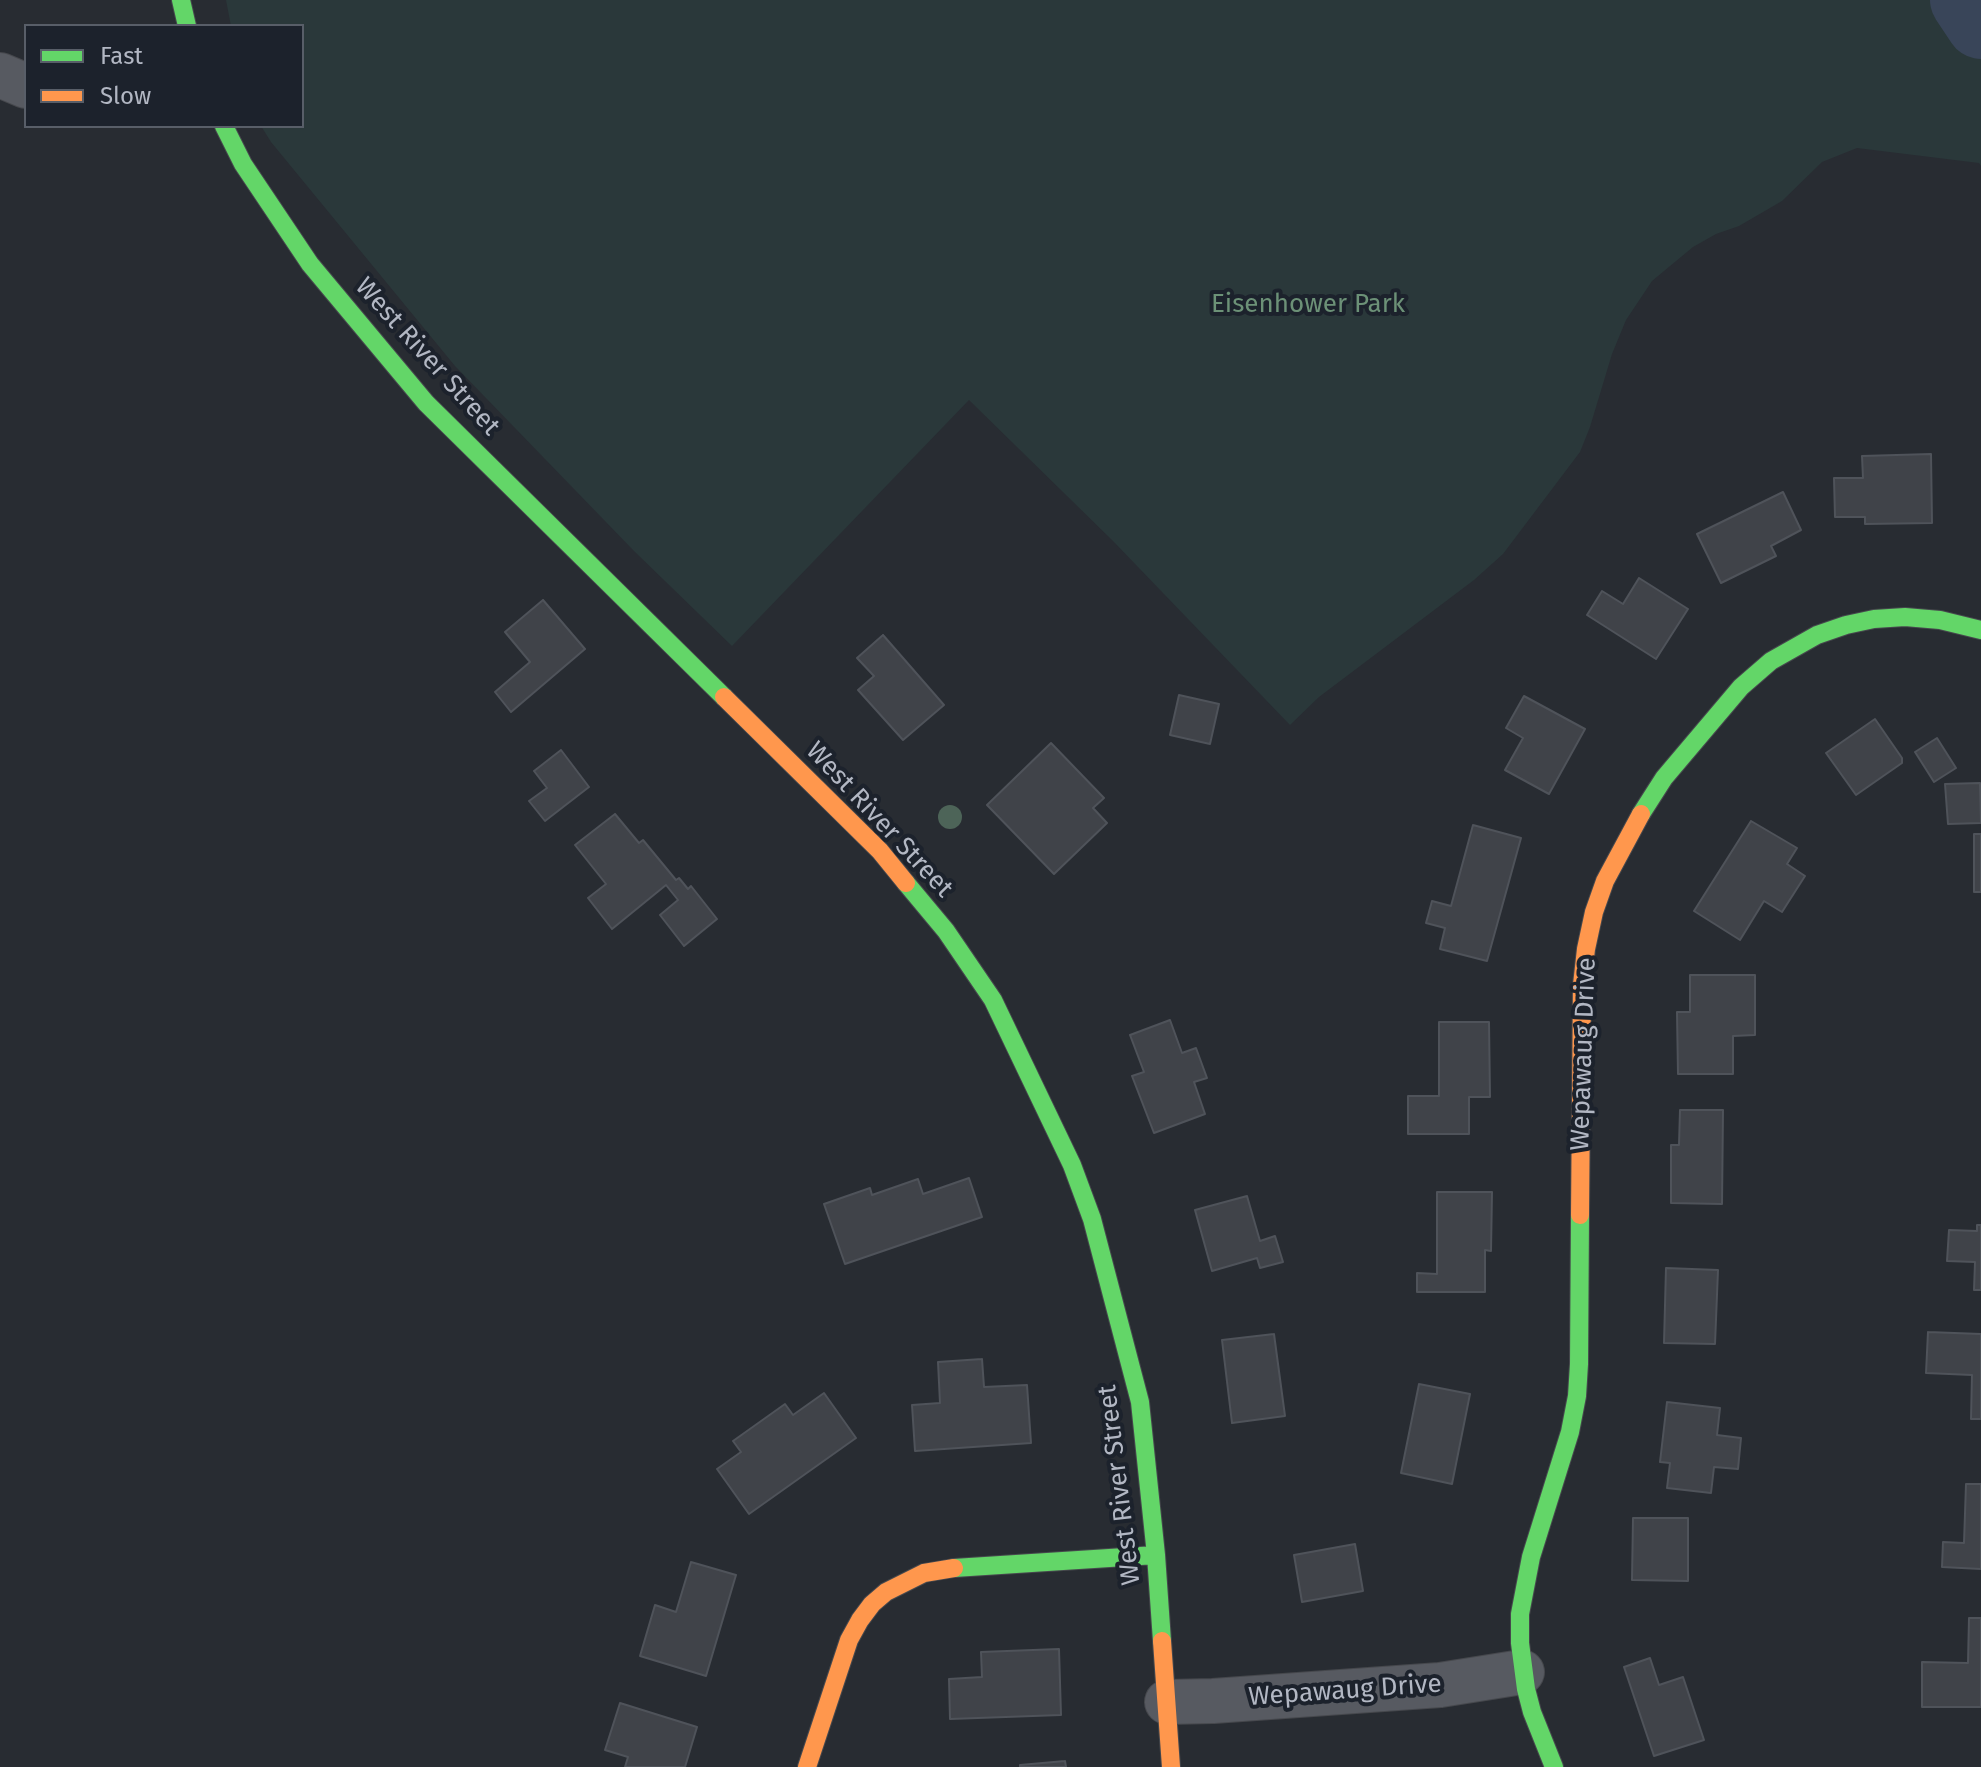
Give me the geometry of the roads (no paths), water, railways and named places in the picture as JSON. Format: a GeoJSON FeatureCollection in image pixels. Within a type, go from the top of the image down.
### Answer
{"type":"FeatureCollection","features":[{"type":"Feature","properties":{"kind":"street"},"geometry":{"type":"LineString","coordinates":[[181,0],[187,24]]}},
{"type":"Feature","properties":{"kind":"street"},"geometry":{"type":"LineString","coordinates":[[0,75],[24,85]]}},
{"type":"Feature","properties":{"kind":"street","name":"West River Street"},"geometry":{"type":"LineString","coordinates":[[225,128],[243,164],[310,264],[426,403],[880,851],[946,931],[993,1000],[1072,1165],[1092,1219],[1140,1402],[1156,1555],[1171,1767]]}},
{"type":"Feature","properties":{"kind":"street","name":"Wepawaug Drive"},"geometry":{"type":"LineString","coordinates":[[1554,1767],[1532,1712],[1522,1672],[1520,1614],[1531,1557],[1570,1432],[1577,1396],[1582,985],[1594,912],[1605,881],[1629,834],[1664,778],[1741,687],[1771,661],[1817,635],[1874,619],[1905,617],[1940,620],[1981,630]]}},
{"type":"Feature","properties":{"kind":"street"},"geometry":{"type":"LineString","coordinates":[[807,1767],[849,1640],[866,1612],[886,1592],[924,1573],[942,1569],[1156,1555]]}},
{"type":"Feature","properties":{"kind":"street","name":"Wepawaug Drive"},"geometry":{"type":"LineString","coordinates":[[1167,1702],[1440,1685],[1522,1672]]}},
{"type":"Feature","properties":{"kind":"waterway"},"geometry":{"type":"LineString","coordinates":[[1965,0],[1981,24]]}},
{"type":"Feature","properties":{"kind":"park label","name":"Eisenhower Park"},"geometry":{"type":"Point","coordinates":[1308,305]}}]}
